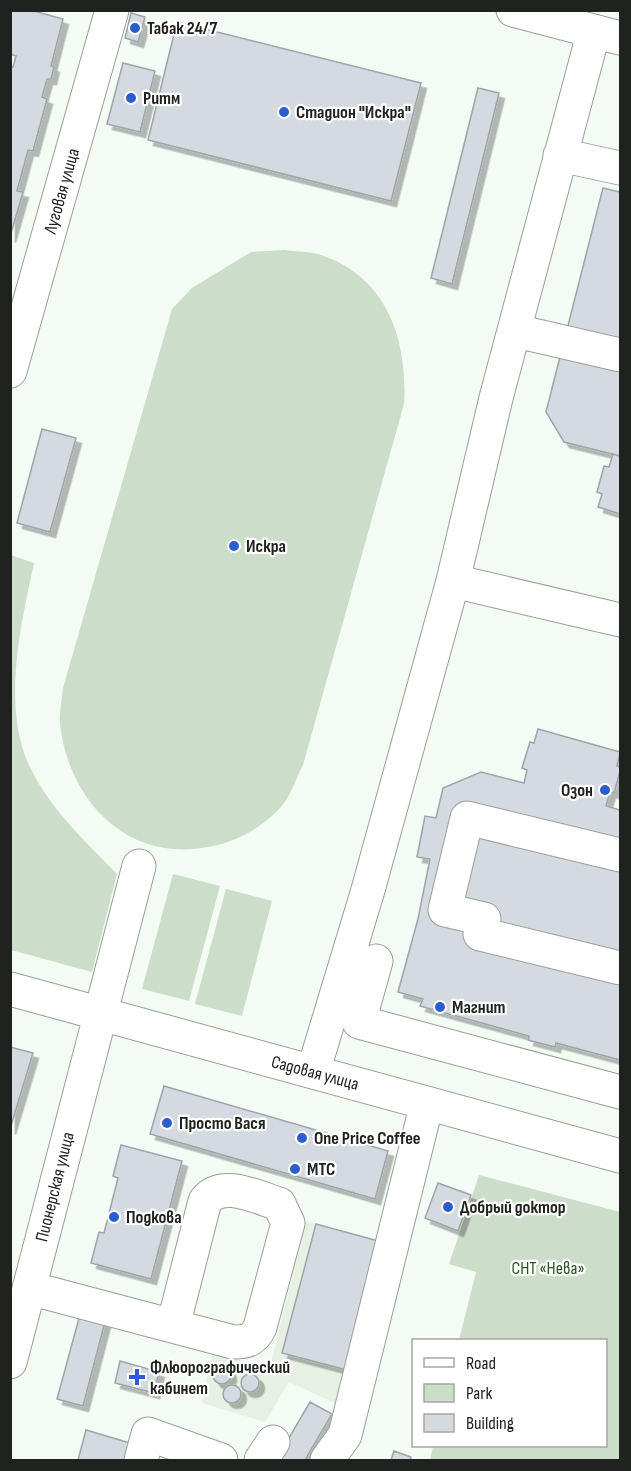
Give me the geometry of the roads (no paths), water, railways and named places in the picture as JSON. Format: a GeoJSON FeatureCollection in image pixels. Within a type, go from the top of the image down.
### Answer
{"type":"FeatureCollection","features":[{"type":"Feature","properties":{"kind":"street","name":"Луговая улица"},"geometry":{"type":"LineString","coordinates":[[11,371],[112,10]]}},
{"type":"Feature","properties":{"kind":"street"},"geometry":{"type":"LineString","coordinates":[[313,1072],[368,890],[453,581],[496,398],[516,331],[560,155],[607,34],[513,10]]}},
{"type":"Feature","properties":{"kind":"street"},"geometry":{"type":"LineString","coordinates":[[560,155],[621,168]]}},
{"type":"Feature","properties":{"kind":"street"},"geometry":{"type":"LineString","coordinates":[[516,331],[621,355]]}},
{"type":"Feature","properties":{"kind":"street"},"geometry":{"type":"LineString","coordinates":[[453,581],[621,620]]}},
{"type":"Feature","properties":{"kind":"street"},"geometry":{"type":"LineString","coordinates":[[621,855],[467,818],[445,910],[484,919],[480,934],[621,968]]}},
{"type":"Feature","properties":{"kind":"street","name":"Пионерская улица"},"geometry":{"type":"LineString","coordinates":[[10,1362],[139,866]]}},
{"type":"Feature","properties":{"kind":"street"},"geometry":{"type":"LineString","coordinates":[[376,961],[359,1022],[621,1092]]}},
{"type":"Feature","properties":{"kind":"street","name":"Садовая улица"},"geometry":{"type":"LineString","coordinates":[[10,989],[621,1156]]}},
{"type":"Feature","properties":{"kind":"street"},"geometry":{"type":"LineString","coordinates":[[327,1461],[345,1435],[427,1103]]}},
{"type":"Feature","properties":{"kind":"street"},"geometry":{"type":"LineString","coordinates":[[29,1288],[233,1342],[247,1342],[256,1336],[288,1223],[279,1204],[224,1189],[212,1192],[205,1201],[173,1326]]}},
{"type":"Feature","properties":{"kind":"street"},"geometry":{"type":"LineString","coordinates":[[141,1461],[148,1434],[221,1461]]}},
{"type":"Feature","properties":{"kind":"place","name":"Табак 24/7"},"geometry":{"type":"Point","coordinates":[135,28]}},
{"type":"Feature","properties":{"kind":"place","name":"Ритм"},"geometry":{"type":"Point","coordinates":[131,98]}},
{"type":"Feature","properties":{"kind":"place","name":"Стадион \"Искра\""},"geometry":{"type":"Point","coordinates":[284,112]}},
{"type":"Feature","properties":{"kind":"place","name":"Искра"},"geometry":{"type":"Point","coordinates":[234,546]}},
{"type":"Feature","properties":{"kind":"place","name":"Озон"},"geometry":{"type":"Point","coordinates":[605,790]}},
{"type":"Feature","properties":{"kind":"place","name":"Магнит"},"geometry":{"type":"Point","coordinates":[440,1007]}},
{"type":"Feature","properties":{"kind":"place","name":"Просто Вася"},"geometry":{"type":"Point","coordinates":[167,1123]}},
{"type":"Feature","properties":{"kind":"place","name":"One Price Coffee"},"geometry":{"type":"Point","coordinates":[302,1138]}},
{"type":"Feature","properties":{"kind":"place","name":"МТС"},"geometry":{"type":"Point","coordinates":[295,1169]}},
{"type":"Feature","properties":{"kind":"place","name":"Добрый доктор"},"geometry":{"type":"Point","coordinates":[448,1207]}},
{"type":"Feature","properties":{"kind":"place","name":"Подкова"},"geometry":{"type":"Point","coordinates":[114,1217]}},
{"type":"Feature","properties":{"kind":"place","name":"Флюорографический кабинет"},"geometry":{"type":"Point","coordinates":[137,1377]}},
{"type":"Feature","properties":{"kind":"park label","name":"СНТ «Нева»"},"geometry":{"type":"Point","coordinates":[548,1268]}}]}
